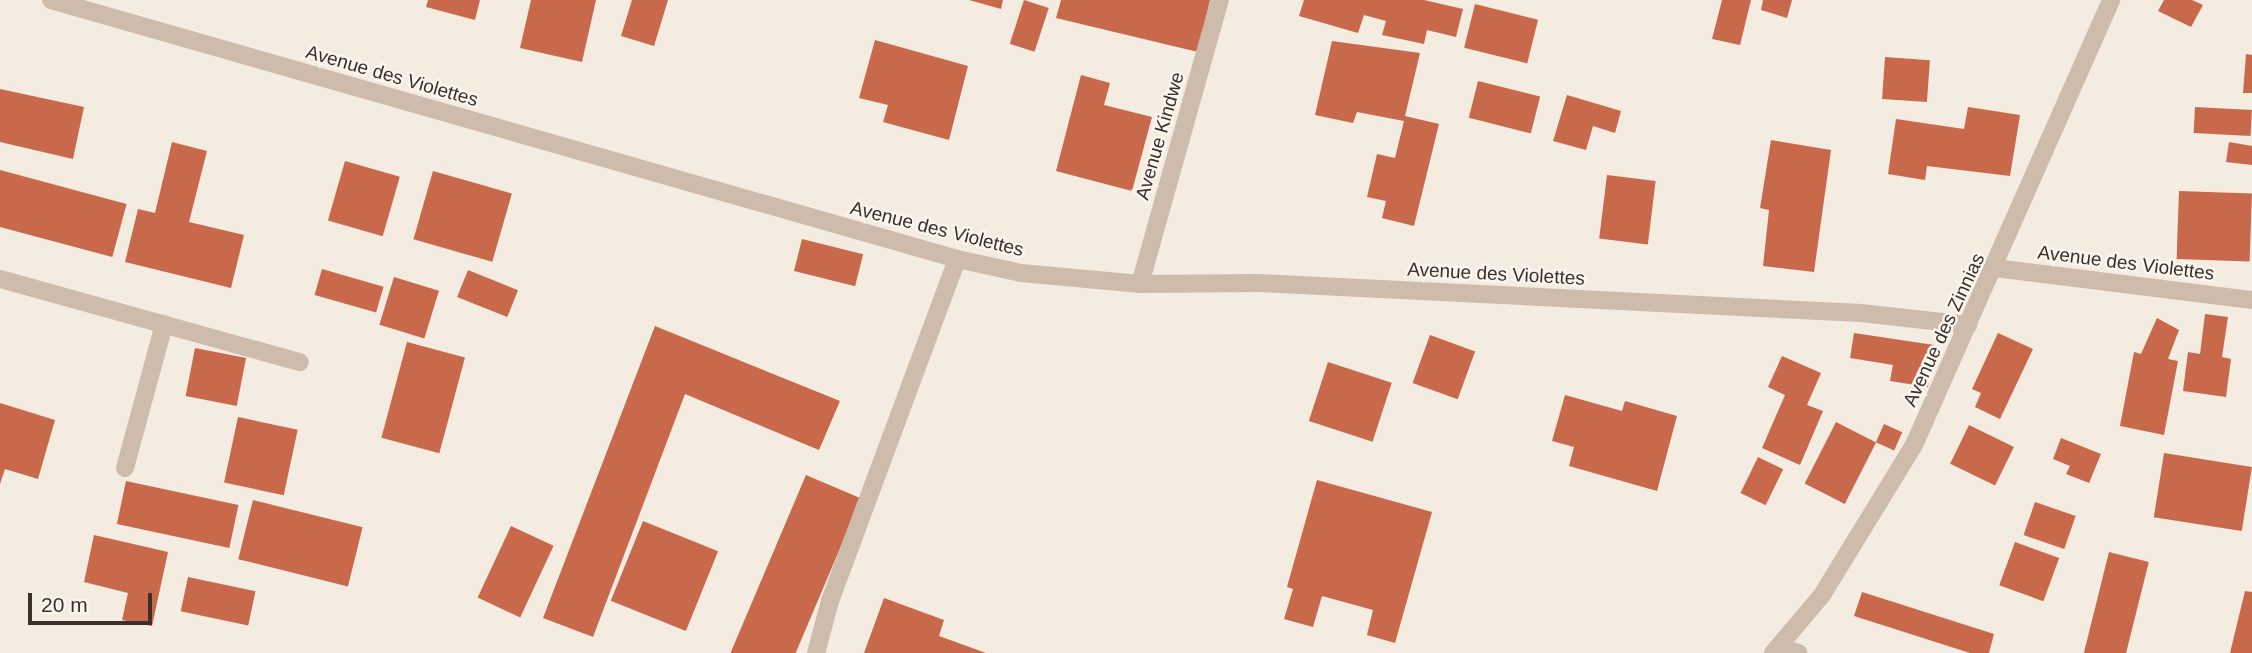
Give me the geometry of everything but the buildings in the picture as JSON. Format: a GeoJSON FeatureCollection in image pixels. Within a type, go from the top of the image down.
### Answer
{"type":"FeatureCollection","features":[{"type":"Feature","properties":{"kind":"street","name":"Avenue des Violettes"},"geometry":{"type":"LineString","coordinates":[[51,0],[957,259],[1021,273],[1140,284],[1354,288],[1861,313],[1968,325]]}},
{"type":"Feature","properties":{"kind":"street","name":"Avenue Kindwe"},"geometry":{"type":"LineString","coordinates":[[1140,284],[1220,0]]}},
{"type":"Feature","properties":{"kind":"street","name":"Avenue des Zinnias"},"geometry":{"type":"LineString","coordinates":[[1784,651],[1852,550],[1914,445],[1995,268],[2111,0]]}},
{"type":"Feature","properties":{"kind":"street"},"geometry":{"type":"LineString","coordinates":[[816,653],[831,601],[957,259]]}},
{"type":"Feature","properties":{"kind":"street","name":"Avenue des Violettes"},"geometry":{"type":"LineString","coordinates":[[1995,268],[2252,300]]}},
{"type":"Feature","properties":{"kind":"street"},"geometry":{"type":"LineString","coordinates":[[0,279],[300,362]]}},
{"type":"Feature","properties":{"kind":"street"},"geometry":{"type":"LineString","coordinates":[[125,468],[164,324]]}}]}
